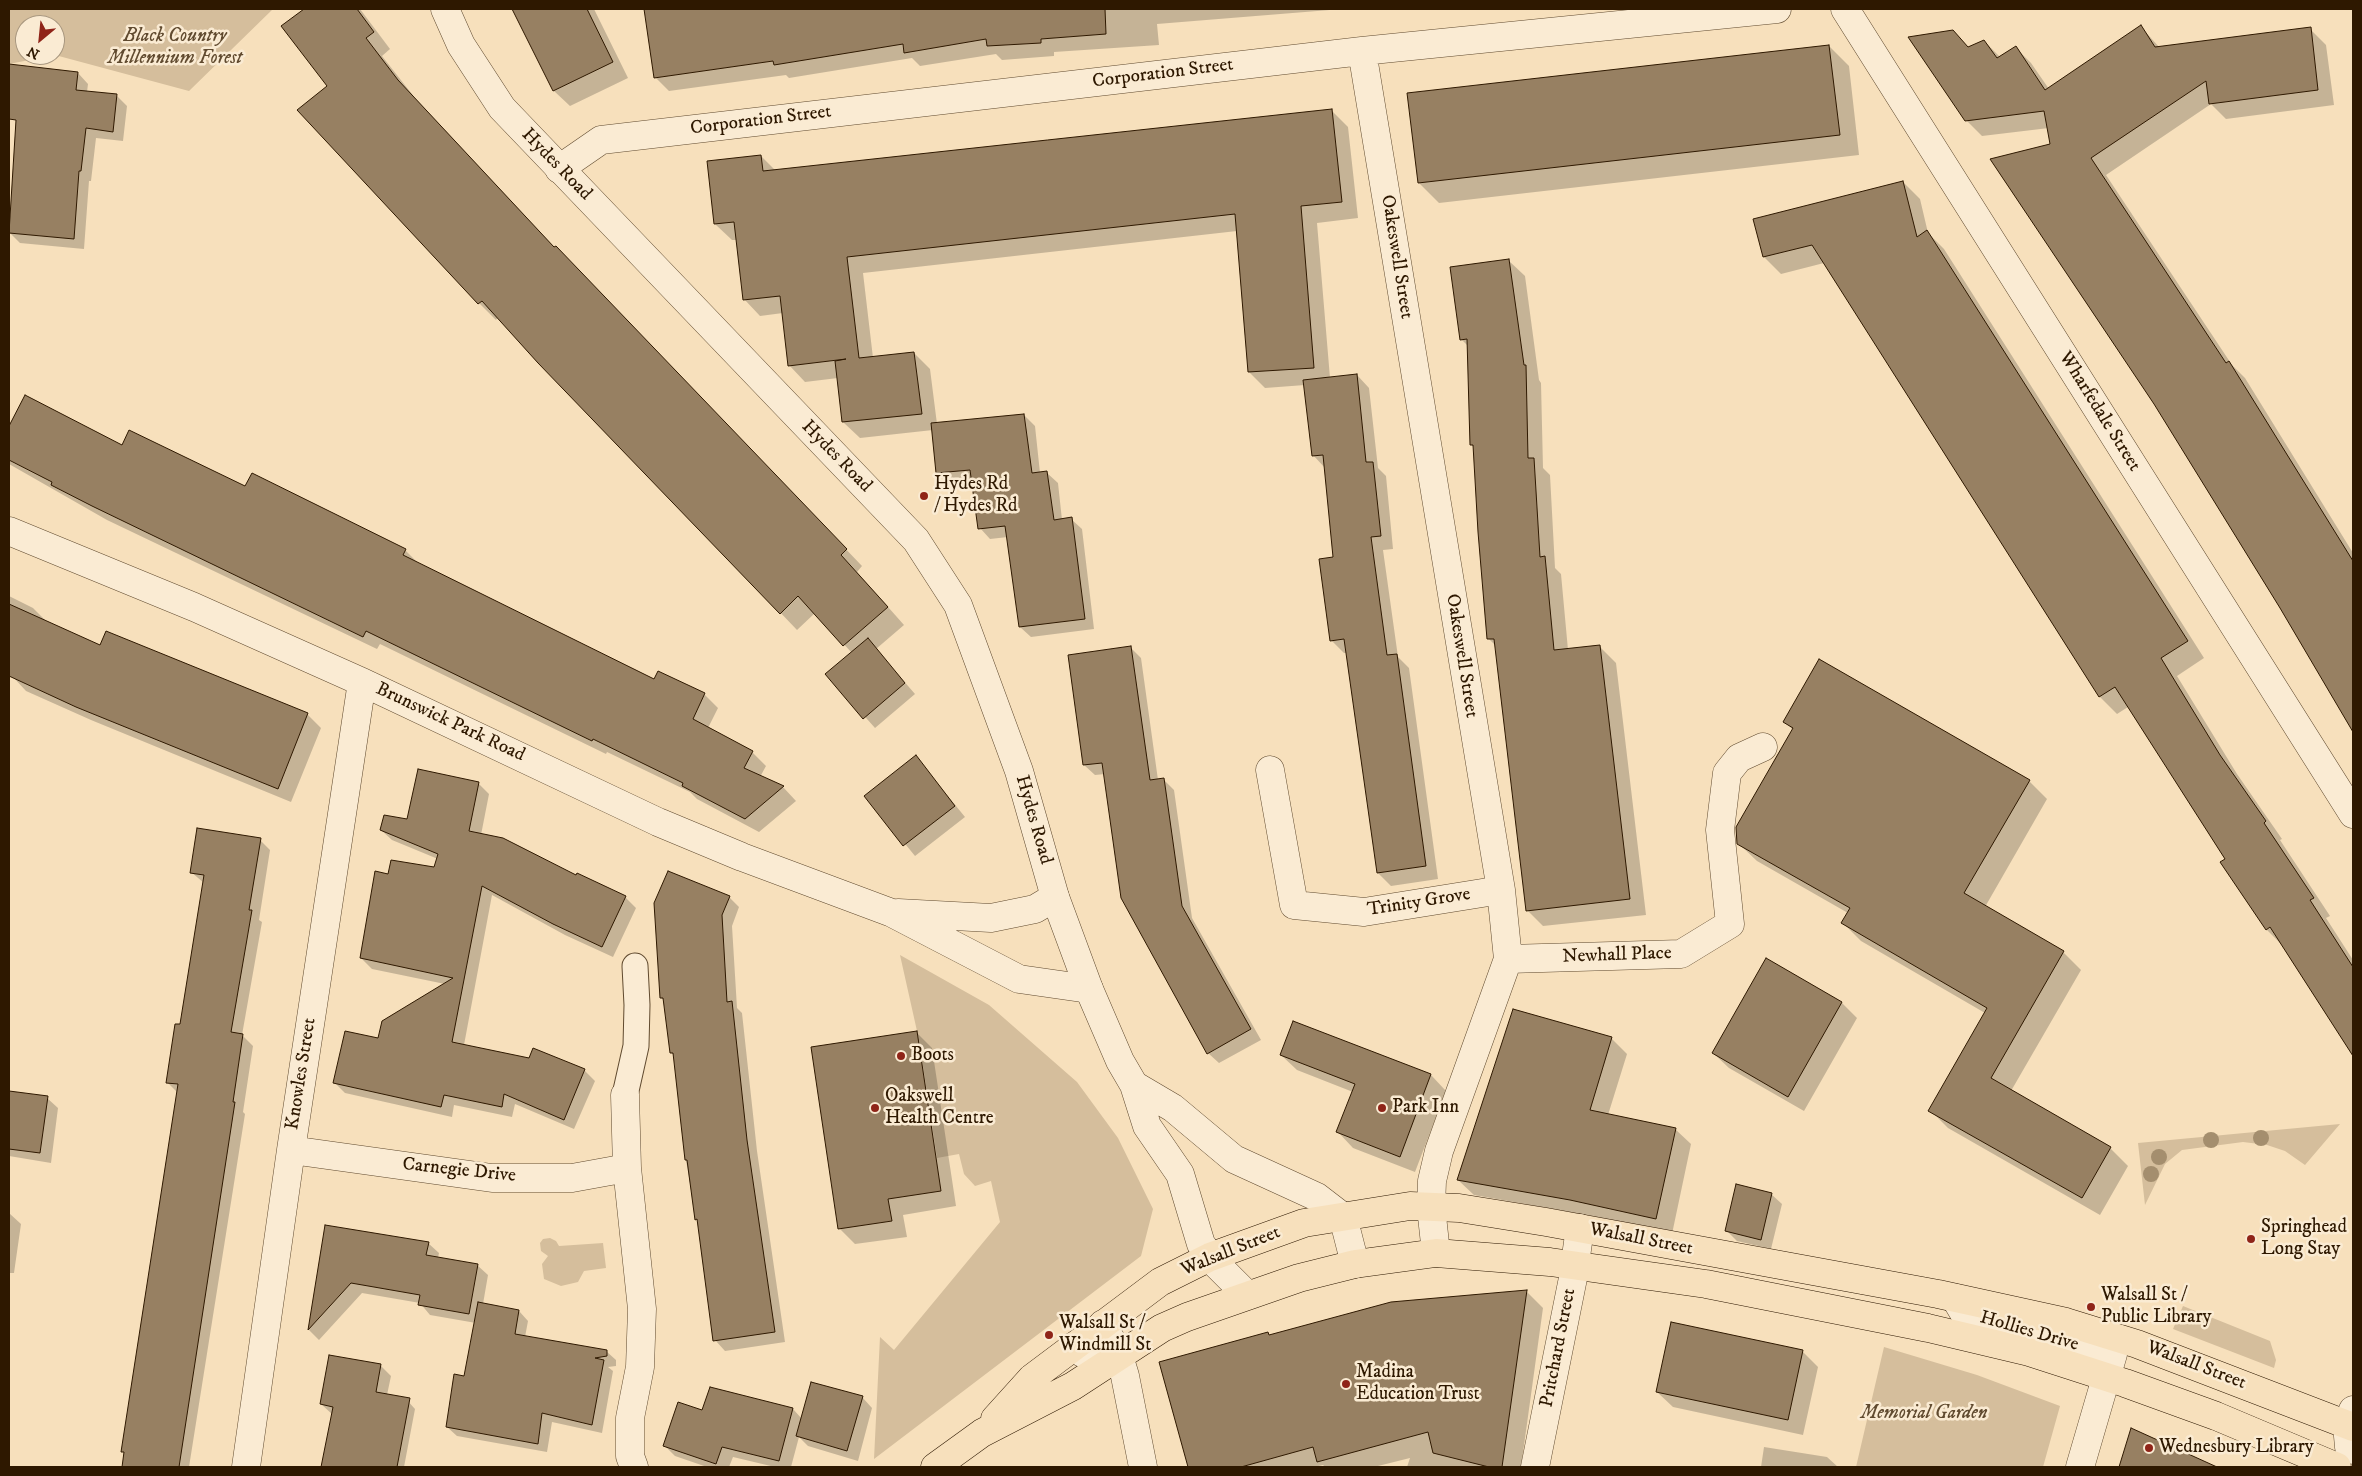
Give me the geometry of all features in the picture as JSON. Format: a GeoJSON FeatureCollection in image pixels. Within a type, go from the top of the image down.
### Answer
{"type":"FeatureCollection","features":[{"type":"Feature","properties":{"kind":"highway","name":"Walsall Street"},"geometry":{"type":"LineString","coordinates":[[935,1467],[982,1433],[1073,1386],[1160,1282],[1210,1257],[1304,1224],[1410,1206],[1459,1208],[1580,1228],[1955,1298],[2066,1322],[2112,1357],[2216,1416],[2337,1467]]}},
{"type":"Feature","properties":{"kind":"highway","name":"Walsall Street"},"geometry":{"type":"LineString","coordinates":[[982,1433],[1032,1378],[1072,1347],[1111,1341],[1162,1328],[1247,1295],[1355,1264],[1436,1253],[1575,1266],[1706,1284],[1928,1328],[2029,1352],[2112,1357],[2352,1428]]}},
{"type":"Feature","properties":{"kind":"street","name":"Hydes Road"},"geometry":{"type":"LineString","coordinates":[[445,9],[461,45],[502,108],[916,540],[958,605],[1019,772],[1055,898],[1089,989]]}},
{"type":"Feature","properties":{"kind":"street","name":"Corporation Street"},"geometry":{"type":"LineString","coordinates":[[559,169],[601,140],[1362,51],[1777,9]]}},
{"type":"Feature","properties":{"kind":"street","name":"Wharfedale Street"},"geometry":{"type":"LineString","coordinates":[[1845,9],[2353,814]]}},
{"type":"Feature","properties":{"kind":"street","name":"Oakeswell Street"},"geometry":{"type":"LineString","coordinates":[[1362,51],[1501,890],[1508,959],[1439,1152],[1432,1181],[1431,1207],[1436,1253]]}},
{"type":"Feature","properties":{"kind":"street","name":"Brunswick Park Road"},"geometry":{"type":"LineString","coordinates":[[9,530],[194,606],[362,682],[658,822],[742,857],[892,913],[1019,979],[1089,989]]}},
{"type":"Feature","properties":{"kind":"street","name":"Knowles Street"},"geometry":{"type":"LineString","coordinates":[[246,1467],[291,1150],[362,682]]}},
{"type":"Feature","properties":{"kind":"street","name":"Newhall Place"},"geometry":{"type":"LineString","coordinates":[[1508,959],[1681,954],[1730,924],[1720,830],[1727,773],[1739,758],[1763,746]]}},
{"type":"Feature","properties":{"kind":"street","name":"Trinity Grove"},"geometry":{"type":"LineString","coordinates":[[1270,770],[1294,905],[1364,912],[1501,890]]}},
{"type":"Feature","properties":{"kind":"street","name":"Brunswick Park Road"},"geometry":{"type":"LineString","coordinates":[[892,913],[991,918],[1035,908],[1055,898]]}},
{"type":"Feature","properties":{"kind":"street"},"geometry":{"type":"LineString","coordinates":[[1089,989],[1120,1061],[1134,1085],[1146,1126],[1180,1174],[1201,1244],[1210,1257],[1247,1295]]}},
{"type":"Feature","properties":{"kind":"street"},"geometry":{"type":"LineString","coordinates":[[1134,1085],[1173,1108],[1234,1159],[1317,1197],[1343,1217],[1355,1264]]}},
{"type":"Feature","properties":{"kind":"street"},"geometry":{"type":"LineString","coordinates":[[625,1095],[626,1168],[642,1309],[640,1367],[630,1418],[630,1456],[634,1467]]}},
{"type":"Feature","properties":{"kind":"street","name":"Carnegie Drive"},"geometry":{"type":"LineString","coordinates":[[291,1150],[492,1178],[572,1178],[626,1168]]}},
{"type":"Feature","properties":{"kind":"street","name":"Pritchard Street"},"geometry":{"type":"LineString","coordinates":[[1535,1467],[1575,1266],[1580,1228]]}},
{"type":"Feature","properties":{"kind":"street"},"geometry":{"type":"LineString","coordinates":[[1111,1341],[1125,1376],[1143,1467]]}},
{"type":"Feature","properties":{"kind":"street"},"geometry":{"type":"LineString","coordinates":[[2080,1467],[2112,1357]]}},
{"type":"Feature","properties":{"kind":"lane"},"geometry":{"type":"LineString","coordinates":[[625,1095],[636,1046],[637,1005],[635,966]]}},
{"type":"Feature","properties":{"kind":"green space","name":"Black Country Millennium Forest"},"geometry":{"type":"Polygon","coordinates":[[[9,9],[273,9],[189,91],[65,58],[65,15],[15,15],[15,63],[9,64],[9,9]]]}},
{"type":"Feature","properties":{"kind":"green space"},"geometry":{"type":"Polygon","coordinates":[[[900,955],[989,1005],[1077,1082],[1118,1138],[1153,1209],[1141,1256],[874,1459],[880,1337],[894,1350],[1000,1222],[991,1181],[975,1186],[964,1174],[959,1154],[937,1158],[919,1040],[900,955]]]}},
{"type":"Feature","properties":{"kind":"green space"},"geometry":{"type":"Polygon","coordinates":[[[2340,1124],[2305,1165],[2285,1151],[2267,1145],[2243,1142],[2182,1150],[2165,1164],[2145,1205],[2138,1143],[2340,1124]]]}},
{"type":"Feature","properties":{"kind":"green space"},"geometry":{"type":"Polygon","coordinates":[[[550,1238],[556,1241],[559,1246],[603,1243],[606,1268],[584,1271],[578,1282],[561,1286],[544,1279],[542,1264],[548,1256],[541,1251],[540,1243],[543,1239],[550,1238]]]}},
{"type":"Feature","properties":{"kind":"green space"},"geometry":{"type":"Polygon","coordinates":[[[2183,1306],[2270,1341],[2276,1360],[2274,1368],[2173,1329],[2183,1306]]]}},
{"type":"Feature","properties":{"kind":"green space","name":"Memorial Garden"},"geometry":{"type":"Polygon","coordinates":[[[1884,1347],[1977,1375],[2060,1406],[2043,1467],[1856,1467],[1884,1347]]]}},
{"type":"Feature","properties":{"kind":"building"},"geometry":{"type":"Polygon","coordinates":[[[304,9],[357,9],[374,32],[366,38],[398,80],[554,247],[556,246],[847,549],[841,555],[888,607],[843,646],[798,596],[780,614],[538,363],[482,301],[478,304],[297,110],[327,86],[281,26],[304,9]]]}},
{"type":"Feature","properties":{"kind":"building"},"geometry":{"type":"Polygon","coordinates":[[[512,9],[587,9],[613,62],[553,91],[512,9]]]}},
{"type":"Feature","properties":{"kind":"building"},"geometry":{"type":"Polygon","coordinates":[[[644,9],[1105,9],[1106,34],[1041,39],[1041,43],[987,46],[986,39],[904,53],[903,44],[774,65],[773,61],[654,78],[644,9]]]}},
{"type":"Feature","properties":{"kind":"building"},"geometry":{"type":"Polygon","coordinates":[[[2141,25],[2155,47],[2311,27],[2318,90],[2209,104],[2206,81],[2091,158],[2226,363],[2229,361],[2353,561],[2353,732],[2280,608],[2154,404],[1990,159],[2050,144],[2044,111],[1965,121],[1908,37],[1953,30],[1968,47],[1984,40],[1997,58],[2016,46],[2045,90],[2141,25]]]}},
{"type":"Feature","properties":{"kind":"building"},"geometry":{"type":"Polygon","coordinates":[[[1829,45],[1840,135],[1418,183],[1407,93],[1829,45]]]}},
{"type":"Feature","properties":{"kind":"building"},"geometry":{"type":"Polygon","coordinates":[[[9,64],[78,72],[76,90],[117,94],[113,132],[86,128],[81,171],[79,171],[74,239],[9,233],[16,120],[9,119],[9,64]]]}},
{"type":"Feature","properties":{"kind":"building"},"geometry":{"type":"Polygon","coordinates":[[[1332,109],[1342,202],[1301,206],[1314,368],[1248,372],[1235,214],[847,257],[859,358],[914,352],[922,414],[842,422],[835,361],[846,359],[788,366],[780,296],[743,300],[734,222],[714,224],[707,161],[761,155],[763,171],[1332,109]]]}},
{"type":"Feature","properties":{"kind":"building"},"geometry":{"type":"Polygon","coordinates":[[[1903,181],[1917,237],[1927,230],[2188,641],[2161,658],[2220,755],[2266,821],[2264,823],[2314,898],[2310,900],[2353,967],[2353,1056],[2270,927],[2266,930],[2220,862],[2225,859],[2115,687],[2099,697],[1812,245],[1763,257],[1753,219],[1903,181]]]}},
{"type":"Feature","properties":{"kind":"building"},"geometry":{"type":"Polygon","coordinates":[[[1509,259],[1524,365],[1526,365],[1528,458],[1534,458],[1540,557],[1545,556],[1554,650],[1600,645],[1630,899],[1526,911],[1494,639],[1487,639],[1473,445],[1470,445],[1467,339],[1460,340],[1450,267],[1509,259]]]}},
{"type":"Feature","properties":{"kind":"building"},"geometry":{"type":"Polygon","coordinates":[[[1357,374],[1366,462],[1373,462],[1381,536],[1371,537],[1387,655],[1397,654],[1426,866],[1377,873],[1344,639],[1330,641],[1319,559],[1333,557],[1323,455],[1312,456],[1303,380],[1357,374]]]}},
{"type":"Feature","properties":{"kind":"building"},"geometry":{"type":"Polygon","coordinates":[[[25,395],[122,445],[129,430],[245,486],[252,473],[406,549],[403,555],[654,679],[658,671],[705,693],[693,719],[753,751],[744,768],[784,786],[745,819],[682,786],[683,783],[593,739],[592,741],[366,631],[363,637],[51,485],[52,482],[9,460],[9,426],[25,395]]]}},
{"type":"Feature","properties":{"kind":"building"},"geometry":{"type":"Polygon","coordinates":[[[1024,414],[1032,473],[1047,471],[1054,520],[1072,517],[1085,619],[1019,627],[1005,526],[978,529],[970,470],[936,473],[931,423],[1024,414]]]}},
{"type":"Feature","properties":{"kind":"building"},"geometry":{"type":"Polygon","coordinates":[[[9,604],[100,645],[106,631],[308,713],[278,789],[76,707],[9,676],[9,604]]]}},
{"type":"Feature","properties":{"kind":"building"},"geometry":{"type":"Polygon","coordinates":[[[868,638],[905,683],[863,719],[825,674],[868,638]]]}},
{"type":"Feature","properties":{"kind":"building"},"geometry":{"type":"Polygon","coordinates":[[[1131,646],[1150,780],[1164,778],[1182,906],[1251,1029],[1207,1054],[1121,898],[1102,763],[1083,765],[1068,655],[1131,646]]]}},
{"type":"Feature","properties":{"kind":"building"},"geometry":{"type":"Polygon","coordinates":[[[1819,659],[2030,780],[1964,893],[2064,951],[1991,1078],[2111,1147],[2082,1198],[1928,1111],[1987,1008],[1841,923],[1850,908],[1737,844],[1736,827],[1793,728],[1783,722],[1819,659]]]}},
{"type":"Feature","properties":{"kind":"building"},"geometry":{"type":"Polygon","coordinates":[[[916,755],[955,806],[903,846],[864,796],[916,755]]]}},
{"type":"Feature","properties":{"kind":"building"},"geometry":{"type":"Polygon","coordinates":[[[418,769],[479,782],[469,831],[503,838],[576,875],[577,873],[626,896],[602,947],[553,924],[482,886],[452,1042],[529,1058],[533,1048],[585,1069],[564,1120],[504,1094],[502,1107],[444,1095],[441,1107],[333,1083],[345,1031],[378,1038],[382,1021],[453,978],[360,958],[375,871],[388,874],[391,860],[434,867],[438,854],[380,830],[384,815],[407,819],[418,769]]]}},
{"type":"Feature","properties":{"kind":"building"},"geometry":{"type":"Polygon","coordinates":[[[197,828],[261,838],[249,910],[252,910],[231,1032],[243,1034],[233,1102],[235,1102],[179,1467],[122,1467],[124,1452],[121,1452],[178,1084],[166,1083],[175,1024],[180,1024],[204,875],[190,873],[197,828]]]}},
{"type":"Feature","properties":{"kind":"building"},"geometry":{"type":"Polygon","coordinates":[[[668,871],[730,896],[722,915],[727,1002],[732,1001],[747,1140],[775,1332],[713,1341],[697,1219],[695,1220],[687,1160],[685,1160],[673,1053],[670,1053],[663,998],[660,998],[654,903],[668,871]]]}},
{"type":"Feature","properties":{"kind":"building"},"geometry":{"type":"Polygon","coordinates":[[[1766,958],[1842,1002],[1788,1097],[1712,1053],[1766,958]]]}},
{"type":"Feature","properties":{"kind":"building"},"geometry":{"type":"Polygon","coordinates":[[[1513,1009],[1612,1037],[1590,1110],[1676,1128],[1656,1219],[1570,1200],[1457,1180],[1513,1009]]]}},
{"type":"Feature","properties":{"kind":"building","name":"Park Inn"},"geometry":{"type":"Polygon","coordinates":[[[1293,1021],[1431,1074],[1400,1157],[1336,1132],[1355,1084],[1280,1055],[1293,1021]]]}},
{"type":"Feature","properties":{"kind":"building","name":"Oakswell Health Centre"},"geometry":{"type":"Polygon","coordinates":[[[917,1031],[941,1191],[888,1199],[892,1221],[838,1229],[811,1047],[917,1031]]]}},
{"type":"Feature","properties":{"kind":"building"},"geometry":{"type":"Polygon","coordinates":[[[9,1091],[48,1096],[40,1153],[9,1149],[9,1091]]]}},
{"type":"Feature","properties":{"kind":"building"},"geometry":{"type":"Polygon","coordinates":[[[1736,1184],[1772,1193],[1761,1240],[1725,1231],[1736,1184]]]}},
{"type":"Feature","properties":{"kind":"building"},"geometry":{"type":"Polygon","coordinates":[[[325,1225],[429,1242],[426,1255],[478,1264],[469,1314],[418,1305],[420,1295],[351,1283],[308,1330],[325,1225]]]}},
{"type":"Feature","properties":{"kind":"building"},"geometry":{"type":"Polygon","coordinates":[[[1527,1290],[1502,1467],[1489,1467],[1433,1453],[1428,1432],[1317,1462],[1313,1447],[1241,1467],[1188,1467],[1159,1362],[1268,1332],[1269,1335],[1391,1302],[1527,1290]]]}},
{"type":"Feature","properties":{"kind":"building"},"geometry":{"type":"Polygon","coordinates":[[[478,1302],[519,1310],[515,1334],[607,1350],[607,1356],[595,1358],[604,1360],[592,1425],[542,1413],[538,1444],[446,1427],[454,1374],[464,1376],[478,1302]]]}},
{"type":"Feature","properties":{"kind":"building"},"geometry":{"type":"Polygon","coordinates":[[[1671,1322],[1803,1350],[1788,1420],[1656,1392],[1671,1322]]]}},
{"type":"Feature","properties":{"kind":"building"},"geometry":{"type":"Polygon","coordinates":[[[329,1355],[381,1364],[376,1392],[410,1398],[397,1467],[321,1467],[333,1407],[320,1404],[329,1355]]]}},
{"type":"Feature","properties":{"kind":"building"},"geometry":{"type":"Polygon","coordinates":[[[811,1382],[863,1396],[847,1451],[796,1436],[811,1382]]]}},
{"type":"Feature","properties":{"kind":"building"},"geometry":{"type":"Polygon","coordinates":[[[710,1387],[793,1408],[779,1461],[722,1447],[716,1464],[663,1446],[678,1402],[702,1410],[710,1387]]]}},
{"type":"Feature","properties":{"kind":"building","name":"Wednesbury Library"},"geometry":{"type":"Polygon","coordinates":[[[2131,1428],[2217,1467],[2119,1467],[2131,1428]]]}},
{"type":"Feature","properties":{"kind":"place","name":"Hydes Rd / Hydes Rd"},"geometry":{"type":"Point","coordinates":[924,496]}},
{"type":"Feature","properties":{"kind":"place","name":"Boots"},"geometry":{"type":"Point","coordinates":[901,1056]}},
{"type":"Feature","properties":{"kind":"place","name":"Oakswell Health Centre"},"geometry":{"type":"Point","coordinates":[875,1108]}},
{"type":"Feature","properties":{"kind":"place","name":"Park Inn"},"geometry":{"type":"Point","coordinates":[1382,1108]}},
{"type":"Feature","properties":{"kind":"place","name":"Springhead Long Stay"},"geometry":{"type":"Point","coordinates":[2251,1239]}},
{"type":"Feature","properties":{"kind":"place","name":"Walsall St / Public Library"},"geometry":{"type":"Point","coordinates":[2091,1307]}},
{"type":"Feature","properties":{"kind":"place","name":"Walsall St / Windmill St"},"geometry":{"type":"Point","coordinates":[1049,1335]}},
{"type":"Feature","properties":{"kind":"place","name":"Madina Education Trust"},"geometry":{"type":"Point","coordinates":[1346,1384]}},
{"type":"Feature","properties":{"kind":"place","name":"Wednesbury Library"},"geometry":{"type":"Point","coordinates":[2149,1448]}}]}
